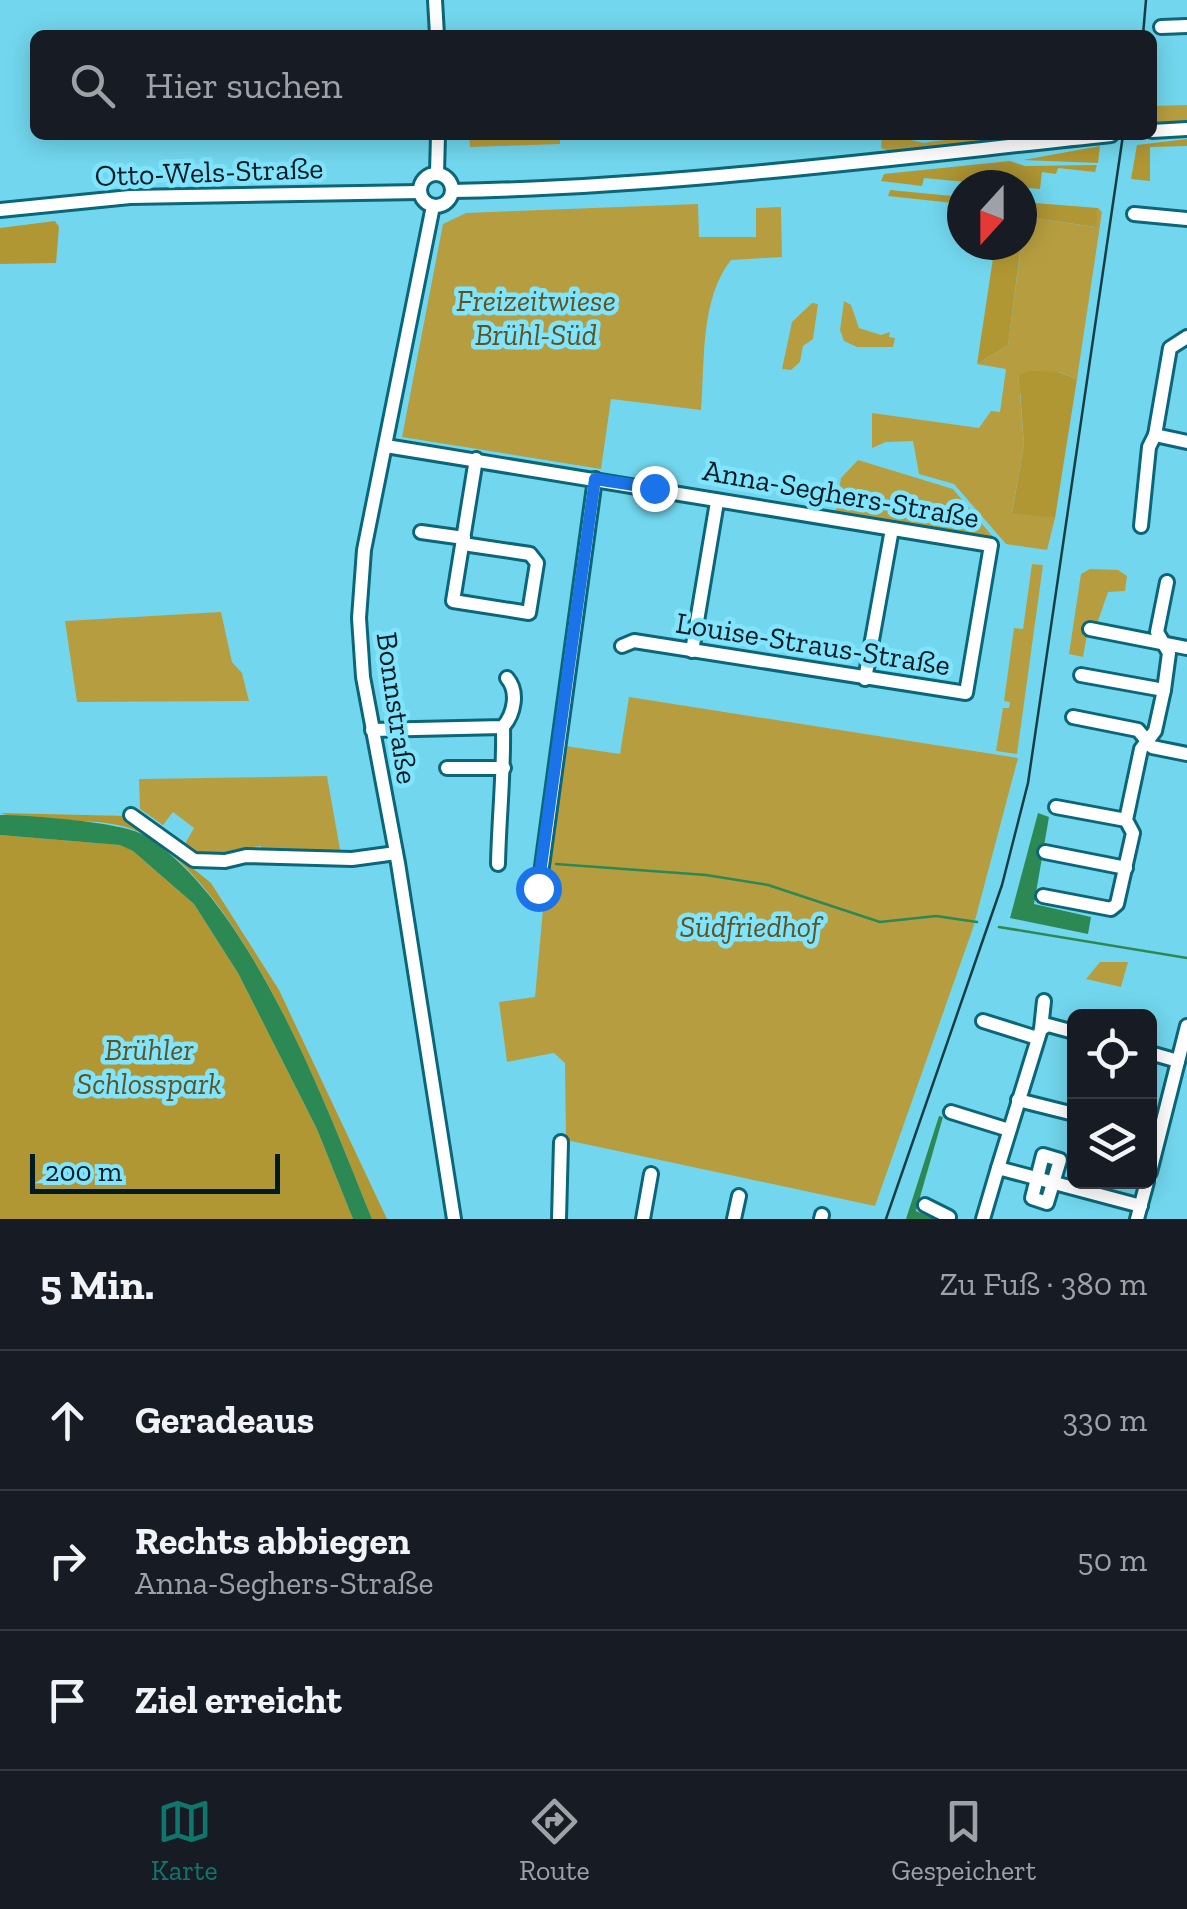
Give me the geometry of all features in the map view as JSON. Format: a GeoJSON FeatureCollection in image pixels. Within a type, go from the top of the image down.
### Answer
{"type":"FeatureCollection","features":[{"type":"Feature","properties":{"kind":"street"},"geometry":{"type":"LineString","coordinates":[[435,0],[437,30]]}},
{"type":"Feature","properties":{"kind":"street"},"geometry":{"type":"LineString","coordinates":[[1161,27],[1187,26]]}},
{"type":"Feature","properties":{"kind":"street"},"geometry":{"type":"LineString","coordinates":[[1157,132],[1187,129]]}},
{"type":"Feature","properties":{"kind":"street"},"geometry":{"type":"LineString","coordinates":[[437,174],[438,140]]}},
{"type":"Feature","properties":{"kind":"street"},"geometry":{"type":"LineString","coordinates":[[452,191],[582,186],[872,163],[1068,140]]}},
{"type":"Feature","properties":{"kind":"street"},"geometry":{"type":"LineString","coordinates":[[437,174],[446,177],[452,191],[444,204],[433,206],[420,192],[424,179],[437,174]]}},
{"type":"Feature","properties":{"kind":"street","name":"Otto-Wels-Straße"},"geometry":{"type":"LineString","coordinates":[[0,210],[130,197],[420,192]]}},
{"type":"Feature","properties":{"kind":"street","name":"Bonnstraße"},"geometry":{"type":"LineString","coordinates":[[433,206],[360,584],[361,662],[396,853],[454,1219]]}},
{"type":"Feature","properties":{"kind":"street"},"geometry":{"type":"LineString","coordinates":[[1134,214],[1187,219]]}},
{"type":"Feature","properties":{"kind":"street"},"geometry":{"type":"LineString","coordinates":[[1140,526],[1149,447],[1155,435],[1170,348],[1187,337]]}},
{"type":"Feature","properties":{"kind":"street"},"geometry":{"type":"LineString","coordinates":[[1155,435],[1187,442]]}},
{"type":"Feature","properties":{"kind":"street","name":"Anna-Seghers-Straße"},"geometry":{"type":"LineString","coordinates":[[386,446],[991,545]]}},
{"type":"Feature","properties":{"kind":"street"},"geometry":{"type":"LineString","coordinates":[[421,532],[464,541],[530,554],[537,562],[528,613],[453,601],[464,541],[476,458]]}},
{"type":"Feature","properties":{"kind":"street"},"geometry":{"type":"LineString","coordinates":[[538,888],[595,479]]}},
{"type":"Feature","properties":{"kind":"street"},"geometry":{"type":"LineString","coordinates":[[692,651],[716,502]]}},
{"type":"Feature","properties":{"kind":"street"},"geometry":{"type":"LineString","coordinates":[[865,678],[892,529]]}},
{"type":"Feature","properties":{"kind":"street","name":"Louise-Straus-Straße"},"geometry":{"type":"LineString","coordinates":[[622,646],[634,641],[966,693],[991,545]]}},
{"type":"Feature","properties":{"kind":"street"},"geometry":{"type":"LineString","coordinates":[[1168,582],[1158,632],[1169,653],[1152,747],[1187,754]]}},
{"type":"Feature","properties":{"kind":"street"},"geometry":{"type":"LineString","coordinates":[[1090,628],[1187,648]]}},
{"type":"Feature","properties":{"kind":"street"},"geometry":{"type":"LineString","coordinates":[[1081,675],[1164,690]]}},
{"type":"Feature","properties":{"kind":"street"},"geometry":{"type":"LineString","coordinates":[[498,864],[499,810],[505,797],[503,727],[511,713],[514,692],[507,678]]}},
{"type":"Feature","properties":{"kind":"street"},"geometry":{"type":"LineString","coordinates":[[1073,717],[1151,736]]}},
{"type":"Feature","properties":{"kind":"street"},"geometry":{"type":"LineString","coordinates":[[372,730],[503,727]]}},
{"type":"Feature","properties":{"kind":"street"},"geometry":{"type":"LineString","coordinates":[[1043,896],[1111,909],[1118,904],[1133,833],[1126,820],[1140,749],[1151,736]]}},
{"type":"Feature","properties":{"kind":"street"},"geometry":{"type":"LineString","coordinates":[[446,768],[504,768]]}},
{"type":"Feature","properties":{"kind":"street"},"geometry":{"type":"LineString","coordinates":[[1056,807],[1126,820]]}},
{"type":"Feature","properties":{"kind":"street"},"geometry":{"type":"LineString","coordinates":[[484,816],[499,810]]}},
{"type":"Feature","properties":{"kind":"street"},"geometry":{"type":"LineString","coordinates":[[131,815],[194,860],[225,862],[246,856],[352,859],[396,853]]}},
{"type":"Feature","properties":{"kind":"street"},"geometry":{"type":"LineString","coordinates":[[1045,852],[1126,868]]}},
{"type":"Feature","properties":{"kind":"street"},"geometry":{"type":"LineString","coordinates":[[983,1219],[1039,1034],[1044,1002]]}},
{"type":"Feature","properties":{"kind":"street"},"geometry":{"type":"LineString","coordinates":[[984,1021],[1039,1034]]}},
{"type":"Feature","properties":{"kind":"street"},"geometry":{"type":"LineString","coordinates":[[1039,1034],[1048,1026],[1067,1030]]}},
{"type":"Feature","properties":{"kind":"street"},"geometry":{"type":"LineString","coordinates":[[1157,1144],[1187,1026]]}},
{"type":"Feature","properties":{"kind":"street"},"geometry":{"type":"LineString","coordinates":[[1157,1055],[1178,1061]]}},
{"type":"Feature","properties":{"kind":"street"},"geometry":{"type":"LineString","coordinates":[[1018,1100],[1067,1112]]}},
{"type":"Feature","properties":{"kind":"street"},"geometry":{"type":"LineString","coordinates":[[951,1112],[1009,1130]]}},
{"type":"Feature","properties":{"kind":"street"},"geometry":{"type":"LineString","coordinates":[[560,1219],[561,1142]]}},
{"type":"Feature","properties":{"kind":"street"},"geometry":{"type":"LineString","coordinates":[[1043,1154],[1060,1160],[1047,1203],[1032,1198],[1038,1178],[1043,1154]]}},
{"type":"Feature","properties":{"kind":"street"},"geometry":{"type":"LineString","coordinates":[[998,1168],[1054,1182],[1139,1213]]}},
{"type":"Feature","properties":{"kind":"street"},"geometry":{"type":"LineString","coordinates":[[643,1219],[651,1174]]}},
{"type":"Feature","properties":{"kind":"street"},"geometry":{"type":"LineString","coordinates":[[734,1219],[739,1196]]}},
{"type":"Feature","properties":{"kind":"street"},"geometry":{"type":"LineString","coordinates":[[926,1205],[952,1218]]}},
{"type":"Feature","properties":{"kind":"green space"},"geometry":{"type":"Polygon","coordinates":[[[1187,105],[1187,125],[1157,127],[1157,106],[1187,105]]]}},
{"type":"Feature","properties":{"kind":"green space"},"geometry":{"type":"Polygon","coordinates":[[[1187,139],[1187,146],[1150,147],[1150,181],[1131,179],[1137,145],[1187,139]]]}},
{"type":"Feature","properties":{"kind":"green space"},"geometry":{"type":"Polygon","coordinates":[[[469,140],[560,140],[560,144],[470,147],[469,140]]]}},
{"type":"Feature","properties":{"kind":"green space"},"geometry":{"type":"Polygon","coordinates":[[[882,140],[1004,140],[894,153],[881,148],[882,140]]]}},
{"type":"Feature","properties":{"kind":"green space"},"geometry":{"type":"Polygon","coordinates":[[[1100,146],[1098,163],[1023,160],[1100,146]]]}},
{"type":"Feature","properties":{"kind":"green space"},"geometry":{"type":"Polygon","coordinates":[[[1010,161],[1025,166],[1097,165],[1095,172],[1058,168],[1056,174],[1042,172],[1040,189],[1037,170],[947,170],[947,180],[924,178],[922,186],[881,181],[884,174],[1010,161]]]}},
{"type":"Feature","properties":{"kind":"green space"},"geometry":{"type":"Polygon","coordinates":[[[890,190],[947,196],[947,202],[888,196],[890,190]]]}},
{"type":"Feature","properties":{"kind":"green space"},"geometry":{"type":"Polygon","coordinates":[[[1037,203],[1098,208],[1096,227],[1037,219],[1037,203]]]}},
{"type":"Feature","properties":{"kind":"green space","name":"Freizeitwiese Brühl-Süd"},"geometry":{"type":"Polygon","coordinates":[[[698,204],[699,237],[756,237],[756,208],[781,207],[782,257],[731,260],[721,276],[706,331],[701,410],[611,399],[601,469],[402,437],[443,224],[466,213],[698,204]]]}},
{"type":"Feature","properties":{"kind":"green space"},"geometry":{"type":"Polygon","coordinates":[[[1098,208],[1102,212],[1077,379],[1059,372],[1020,394],[1024,445],[1012,512],[1055,518],[1047,550],[1006,544],[954,484],[919,474],[913,441],[886,442],[872,448],[872,413],[979,428],[991,411],[1000,412],[1006,369],[977,364],[1008,345],[1019,260],[1037,260],[1037,219],[1095,227],[1098,208]]]}},
{"type":"Feature","properties":{"kind":"green space"},"geometry":{"type":"Polygon","coordinates":[[[55,221],[59,227],[56,263],[0,264],[0,228],[55,221]]]}},
{"type":"Feature","properties":{"kind":"green space"},"geometry":{"type":"Polygon","coordinates":[[[993,260],[1019,260],[1008,345],[977,364],[993,260]]]}},
{"type":"Feature","properties":{"kind":"green space"},"geometry":{"type":"Polygon","coordinates":[[[844,301],[851,305],[859,328],[881,335],[890,332],[889,337],[895,338],[893,347],[857,347],[844,341],[840,330],[844,301]]]}},
{"type":"Feature","properties":{"kind":"green space"},"geometry":{"type":"Polygon","coordinates":[[[812,303],[818,304],[813,339],[803,346],[800,362],[791,370],[782,369],[792,322],[812,303]]]}},
{"type":"Feature","properties":{"kind":"green space"},"geometry":{"type":"Polygon","coordinates":[[[1029,371],[1058,372],[1077,379],[1055,518],[1012,513],[1024,445],[1019,375],[1029,371]]]}},
{"type":"Feature","properties":{"kind":"green space"},"geometry":{"type":"Polygon","coordinates":[[[858,460],[953,489],[998,543],[849,519],[849,513],[836,511],[841,478],[858,460]]]}},
{"type":"Feature","properties":{"kind":"green space"},"geometry":{"type":"Polygon","coordinates":[[[1032,564],[1043,565],[1017,754],[996,751],[1003,708],[1009,708],[1010,702],[1004,701],[1014,628],[1023,629],[1032,564]]]}},
{"type":"Feature","properties":{"kind":"green space"},"geometry":{"type":"Polygon","coordinates":[[[1090,569],[1118,570],[1127,576],[1125,591],[1108,592],[1097,624],[1089,623],[1083,657],[1069,654],[1081,574],[1090,569]]]}},
{"type":"Feature","properties":{"kind":"green space"},"geometry":{"type":"Polygon","coordinates":[[[221,612],[232,662],[242,673],[249,701],[77,702],[65,621],[221,612]]]}},
{"type":"Feature","properties":{"kind":"green space","name":"Südfriedhof"},"geometry":{"type":"Polygon","coordinates":[[[629,697],[1018,758],[973,928],[875,1206],[566,1140],[565,1063],[554,1053],[507,1062],[499,1002],[535,997],[558,745],[620,754],[629,697]]]}},
{"type":"Feature","properties":{"kind":"green space"},"geometry":{"type":"Polygon","coordinates":[[[327,776],[341,855],[261,852],[261,846],[228,851],[230,857],[202,857],[185,844],[194,828],[173,812],[163,825],[140,809],[139,779],[327,776]]]}},
{"type":"Feature","properties":{"kind":"green space"},"geometry":{"type":"Polygon","coordinates":[[[0,813],[128,816],[211,883],[279,990],[387,1219],[372,1219],[307,1064],[248,951],[215,901],[179,861],[141,833],[125,827],[0,813]]]}},
{"type":"Feature","properties":{"kind":"green space","name":"Brühler Schlosspark"},"geometry":{"type":"Polygon","coordinates":[[[0,835],[121,845],[194,904],[238,973],[317,1129],[353,1219],[0,1219],[0,835]]]}},
{"type":"Feature","properties":{"kind":"green space"},"geometry":{"type":"Polygon","coordinates":[[[1100,962],[1128,962],[1121,987],[1086,979],[1100,962]]]}},
{"type":"Feature","properties":{"kind":"shaded area"},"geometry":{"type":"Polygon","coordinates":[[[1038,813],[1049,817],[1034,904],[1091,917],[1088,934],[1010,918],[1038,813]]]}},
{"type":"Feature","properties":{"kind":"shaded area"},"geometry":{"type":"Polygon","coordinates":[[[0,815],[74,820],[133,830],[182,865],[218,906],[281,1009],[372,1219],[353,1219],[317,1129],[238,973],[194,904],[133,851],[120,845],[0,835],[0,815]]]}},
{"type":"Feature","properties":{"kind":"shaded area"},"geometry":{"type":"Polygon","coordinates":[[[939,1116],[943,1117],[916,1211],[935,1219],[906,1219],[939,1116]]]}},
{"type":"Feature","properties":{"kind":"waterway"},"geometry":{"type":"LineString","coordinates":[[556,864],[706,875],[768,885],[880,922],[936,916],[977,922]]}},
{"type":"Feature","properties":{"kind":"waterway"},"geometry":{"type":"LineString","coordinates":[[999,927],[1187,958]]}},
{"type":"Feature","properties":{"kind":"tram line"},"geometry":{"type":"LineString","coordinates":[[1143,30],[1146,0]]}},
{"type":"Feature","properties":{"kind":"tram line"},"geometry":{"type":"LineString","coordinates":[[886,1219],[1002,885],[1028,783],[1122,140]]}},
{"type":"Feature","properties":{"kind":"route"},"geometry":{"type":"LineString","coordinates":[[538,888],[595,479],[654,488]]}}]}
